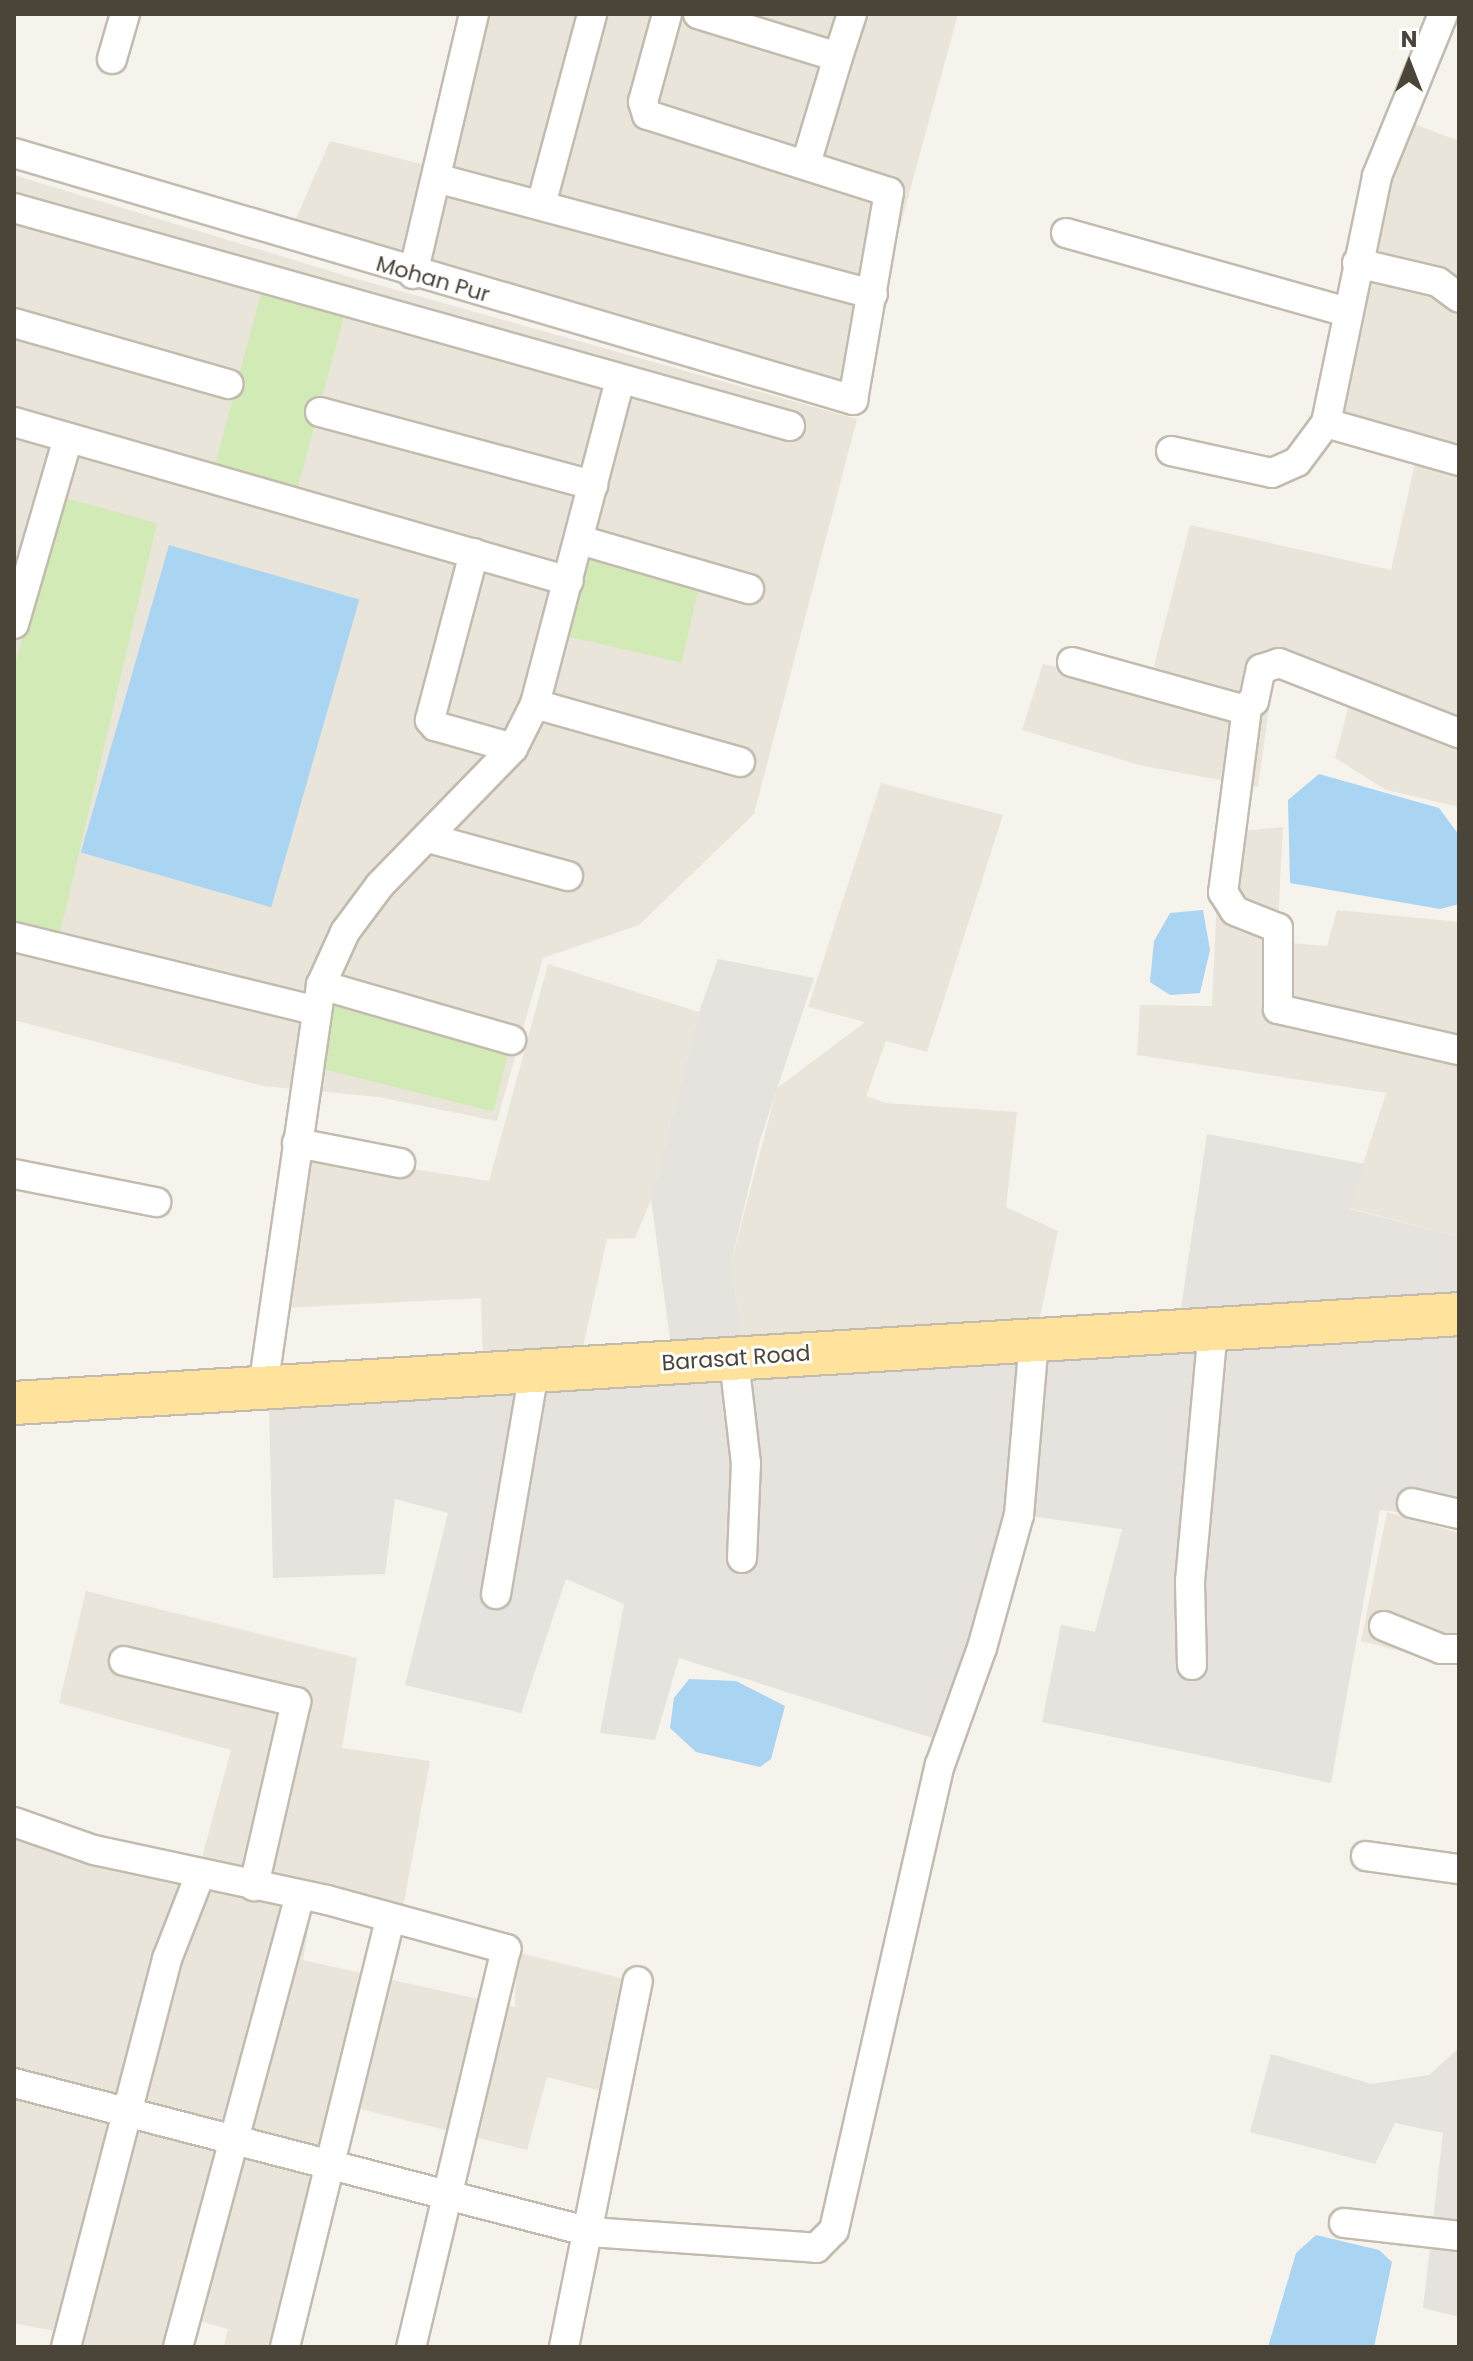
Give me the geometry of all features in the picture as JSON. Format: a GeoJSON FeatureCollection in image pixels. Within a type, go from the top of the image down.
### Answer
{"type":"FeatureCollection","features":[{"type":"Feature","properties":{"kind":"main road","name":"Barasat Road"},"geometry":{"type":"LineString","coordinates":[[14,1403],[1459,1314]]}},
{"type":"Feature","properties":{"kind":"street"},"geometry":{"type":"LineString","coordinates":[[112,59],[125,14]]}},
{"type":"Feature","properties":{"kind":"street"},"geometry":{"type":"LineString","coordinates":[[413,274],[474,14]]}},
{"type":"Feature","properties":{"kind":"street"},"geometry":{"type":"LineString","coordinates":[[541,205],[592,14]]}},
{"type":"Feature","properties":{"kind":"street"},"geometry":{"type":"LineString","coordinates":[[436,178],[873,294],[889,192],[647,115],[643,102],[667,14]]}},
{"type":"Feature","properties":{"kind":"street"},"geometry":{"type":"LineString","coordinates":[[698,14],[838,57]]}},
{"type":"Feature","properties":{"kind":"street"},"geometry":{"type":"LineString","coordinates":[[806,164],[852,14]]}},
{"type":"Feature","properties":{"kind":"street"},"geometry":{"type":"LineString","coordinates":[[1171,451],[1272,473],[1297,462],[1326,423],[1377,176],[1443,14]]}},
{"type":"Feature","properties":{"kind":"street","name":"Mohan Pur"},"geometry":{"type":"LineString","coordinates":[[14,153],[413,274],[853,400],[873,294]]}},
{"type":"Feature","properties":{"kind":"street"},"geometry":{"type":"LineString","coordinates":[[14,208],[790,426]]}},
{"type":"Feature","properties":{"kind":"street"},"geometry":{"type":"LineString","coordinates":[[1066,233],[1347,312]]}},
{"type":"Feature","properties":{"kind":"street"},"geometry":{"type":"LineString","coordinates":[[1357,263],[1438,282],[1459,298]]}},
{"type":"Feature","properties":{"kind":"street"},"geometry":{"type":"LineString","coordinates":[[14,323],[228,384]]}},
{"type":"Feature","properties":{"kind":"street"},"geometry":{"type":"LineString","coordinates":[[263,1388],[318,998],[345,932],[380,885],[513,748],[535,704],[620,380]]}},
{"type":"Feature","properties":{"kind":"street"},"geometry":{"type":"LineString","coordinates":[[320,412],[593,485]]}},
{"type":"Feature","properties":{"kind":"street"},"geometry":{"type":"LineString","coordinates":[[14,422],[569,581]]}},
{"type":"Feature","properties":{"kind":"street"},"geometry":{"type":"LineString","coordinates":[[1326,423],[1459,461]]}},
{"type":"Feature","properties":{"kind":"street"},"geometry":{"type":"LineString","coordinates":[[14,624],[68,438]]}},
{"type":"Feature","properties":{"kind":"street"},"geometry":{"type":"LineString","coordinates":[[580,540],[749,589]]}},
{"type":"Feature","properties":{"kind":"street"},"geometry":{"type":"LineString","coordinates":[[474,553],[430,720],[435,726],[513,748]]}},
{"type":"Feature","properties":{"kind":"street"},"geometry":{"type":"LineString","coordinates":[[1072,662],[1247,708]]}},
{"type":"Feature","properties":{"kind":"street"},"geometry":{"type":"LineString","coordinates":[[1459,733],[1279,663],[1261,669],[1254,701],[1247,708],[1223,892],[1235,911],[1278,928],[1278,1009],[1459,1050]]}},
{"type":"Feature","properties":{"kind":"street"},"geometry":{"type":"LineString","coordinates":[[535,704],[740,762]]}},
{"type":"Feature","properties":{"kind":"street"},"geometry":{"type":"LineString","coordinates":[[428,838],[568,876]]}},
{"type":"Feature","properties":{"kind":"street"},"geometry":{"type":"LineString","coordinates":[[14,937],[511,1040]]}},
{"type":"Feature","properties":{"kind":"street"},"geometry":{"type":"LineString","coordinates":[[297,1143],[400,1163]]}},
{"type":"Feature","properties":{"kind":"street"},"geometry":{"type":"LineString","coordinates":[[14,1174],[156,1202]]}},
{"type":"Feature","properties":{"kind":"street"},"geometry":{"type":"LineString","coordinates":[[1192,1665],[1190,1581],[1213,1330]]}},
{"type":"Feature","properties":{"kind":"street"},"geometry":{"type":"LineString","coordinates":[[16,2090],[124,2111],[590,2232],[816,2248],[834,2230],[940,1765],[982,1648],[1019,1515],[1034,1339]]}},
{"type":"Feature","properties":{"kind":"street"},"geometry":{"type":"LineString","coordinates":[[734,1360],[746,1463],[742,1558]]}},
{"type":"Feature","properties":{"kind":"street"},"geometry":{"type":"LineString","coordinates":[[496,1594],[534,1371]]}},
{"type":"Feature","properties":{"kind":"street"},"geometry":{"type":"LineString","coordinates":[[1412,1503],[1459,1514]]}},
{"type":"Feature","properties":{"kind":"street"},"geometry":{"type":"LineString","coordinates":[[1384,1626],[1441,1649],[1459,1649]]}},
{"type":"Feature","properties":{"kind":"street"},"geometry":{"type":"LineString","coordinates":[[124,1661],[296,1702],[254,1886]]}},
{"type":"Feature","properties":{"kind":"street"},"geometry":{"type":"LineString","coordinates":[[14,1822],[94,1850],[300,1895],[506,1949],[411,2347]]}},
{"type":"Feature","properties":{"kind":"street"},"geometry":{"type":"LineString","coordinates":[[1366,1856],[1459,1869]]}},
{"type":"Feature","properties":{"kind":"street"},"geometry":{"type":"LineString","coordinates":[[66,2347],[124,2111],[167,1959],[200,1875]]}},
{"type":"Feature","properties":{"kind":"street"},"geometry":{"type":"LineString","coordinates":[[178,2347],[230,2139],[300,1895]]}},
{"type":"Feature","properties":{"kind":"street"},"geometry":{"type":"LineString","coordinates":[[285,2347],[333,2166],[390,1918]]}},
{"type":"Feature","properties":{"kind":"street"},"geometry":{"type":"LineString","coordinates":[[564,2347],[590,2232],[638,1981]]}},
{"type":"Feature","properties":{"kind":"street"},"geometry":{"type":"LineString","coordinates":[[1344,2223],[1459,2236]]}},
{"type":"Feature","properties":{"kind":"shaded area"},"geometry":{"type":"Polygon","coordinates":[[[491,14],[958,14],[853,400],[287,239],[330,141],[441,169],[491,14]]]}},
{"type":"Feature","properties":{"kind":"shaded area"},"geometry":{"type":"Polygon","coordinates":[[[1388,114],[1459,141],[1459,458],[1320,426],[1388,114]]]}},
{"type":"Feature","properties":{"kind":"shaded area"},"geometry":{"type":"Polygon","coordinates":[[[14,175],[350,277],[857,419],[754,814],[639,925],[543,958],[497,1121],[378,1097],[263,1086],[14,1020],[14,175]]]}},
{"type":"Feature","properties":{"kind":"shaded area"},"geometry":{"type":"Polygon","coordinates":[[[1417,454],[1459,465],[1459,807],[1386,790],[1335,758],[1354,686],[1275,665],[1258,787],[1139,765],[1022,730],[1043,664],[1149,685],[1190,525],[1391,570],[1417,454]]]}},
{"type":"Feature","properties":{"kind":"shaded area"},"geometry":{"type":"Polygon","coordinates":[[[881,783],[1003,815],[927,1052],[886,1041],[866,1096],[885,1103],[1017,1112],[1006,1207],[1058,1231],[1038,1326],[742,1341],[731,1263],[777,1088],[865,1022],[808,1007],[881,783]]]}},
{"type":"Feature","properties":{"kind":"shaded area"},"geometry":{"type":"Polygon","coordinates":[[[1283,827],[1277,942],[1327,946],[1337,910],[1459,922],[1459,1237],[1349,1208],[1386,1093],[1137,1055],[1140,1005],[1212,1006],[1220,833],[1283,827]]]}},
{"type":"Feature","properties":{"kind":"shaded area"},"geometry":{"type":"Polygon","coordinates":[[[718,959],[814,978],[760,1140],[731,1263],[742,1341],[671,1345],[651,1200],[699,1012],[718,959]]]}},
{"type":"Feature","properties":{"kind":"shaded area"},"geometry":{"type":"Polygon","coordinates":[[[548,964],[699,1012],[651,1200],[635,1238],[607,1239],[579,1365],[483,1358],[481,1298],[282,1308],[301,1151],[489,1181],[548,964]]]}},
{"type":"Feature","properties":{"kind":"shaded area"},"geometry":{"type":"Polygon","coordinates":[[[1207,1134],[1365,1164],[1350,1209],[1459,1237],[1459,1301],[1180,1315],[1207,1134]]]}},
{"type":"Feature","properties":{"kind":"shaded area"},"geometry":{"type":"Polygon","coordinates":[[[1459,1323],[1459,1519],[1380,1510],[1331,1783],[1042,1722],[1061,1625],[1095,1632],[1122,1529],[1008,1513],[942,1741],[679,1658],[655,1740],[600,1733],[624,1604],[566,1579],[521,1713],[405,1685],[448,1513],[395,1499],[385,1574],[273,1578],[269,1403],[1459,1323]]]}},
{"type":"Feature","properties":{"kind":"shaded area"},"geometry":{"type":"Polygon","coordinates":[[[1387,1512],[1459,1533],[1459,1666],[1361,1641],[1387,1512]]]}},
{"type":"Feature","properties":{"kind":"shaded area"},"geometry":{"type":"Polygon","coordinates":[[[86,1591],[357,1658],[342,1748],[430,1761],[402,1913],[200,1865],[231,1750],[59,1703],[86,1591]]]}},
{"type":"Feature","properties":{"kind":"shaded area"},"geometry":{"type":"Polygon","coordinates":[[[14,1827],[41,1832],[60,1856],[312,1907],[303,1960],[515,2007],[516,1952],[629,1980],[605,2092],[547,2077],[527,2150],[335,2103],[326,2154],[14,2078],[14,1827]]]}},
{"type":"Feature","properties":{"kind":"shaded area"},"geometry":{"type":"Polygon","coordinates":[[[1459,2048],[1459,2317],[1423,2308],[1443,2133],[1395,2123],[1375,2164],[1250,2132],[1271,2054],[1371,2084],[1429,2075],[1459,2048]]]}},
{"type":"Feature","properties":{"kind":"shaded area"},"geometry":{"type":"Polygon","coordinates":[[[14,2095],[343,2178],[293,2347],[224,2347],[228,2329],[182,2316],[173,2347],[69,2347],[69,2334],[14,2323],[14,2095]]]}},
{"type":"Feature","properties":{"kind":"green space"},"geometry":{"type":"Polygon","coordinates":[[[264,282],[347,304],[297,490],[214,467],[264,282]]]}},
{"type":"Feature","properties":{"kind":"green space"},"geometry":{"type":"Polygon","coordinates":[[[58,496],[157,523],[60,933],[14,923],[14,670],[58,496]]]}},
{"type":"Feature","properties":{"kind":"green space"},"geometry":{"type":"Polygon","coordinates":[[[589,552],[701,578],[681,663],[569,637],[589,552]]]}},
{"type":"Feature","properties":{"kind":"green space"},"geometry":{"type":"Polygon","coordinates":[[[323,997],[510,1044],[493,1112],[306,1065],[323,997]]]}},
{"type":"Feature","properties":{"kind":"water"},"geometry":{"type":"Polygon","coordinates":[[[169,545],[359,600],[271,907],[81,853],[169,545]]]}},
{"type":"Feature","properties":{"kind":"water"},"geometry":{"type":"Polygon","coordinates":[[[1319,774],[1439,808],[1459,835],[1459,904],[1440,909],[1290,883],[1288,800],[1319,774]]]}},
{"type":"Feature","properties":{"kind":"water"},"geometry":{"type":"Polygon","coordinates":[[[1203,910],[1210,950],[1200,993],[1170,995],[1150,982],[1154,941],[1170,913],[1203,910]]]}},
{"type":"Feature","properties":{"kind":"water"},"geometry":{"type":"Polygon","coordinates":[[[689,1679],[736,1681],[785,1706],[771,1759],[760,1767],[696,1752],[670,1728],[674,1698],[689,1679]]]}},
{"type":"Feature","properties":{"kind":"water"},"geometry":{"type":"Polygon","coordinates":[[[1316,2235],[1379,2250],[1392,2262],[1374,2347],[1268,2347],[1296,2253],[1316,2235]]]}}]}
